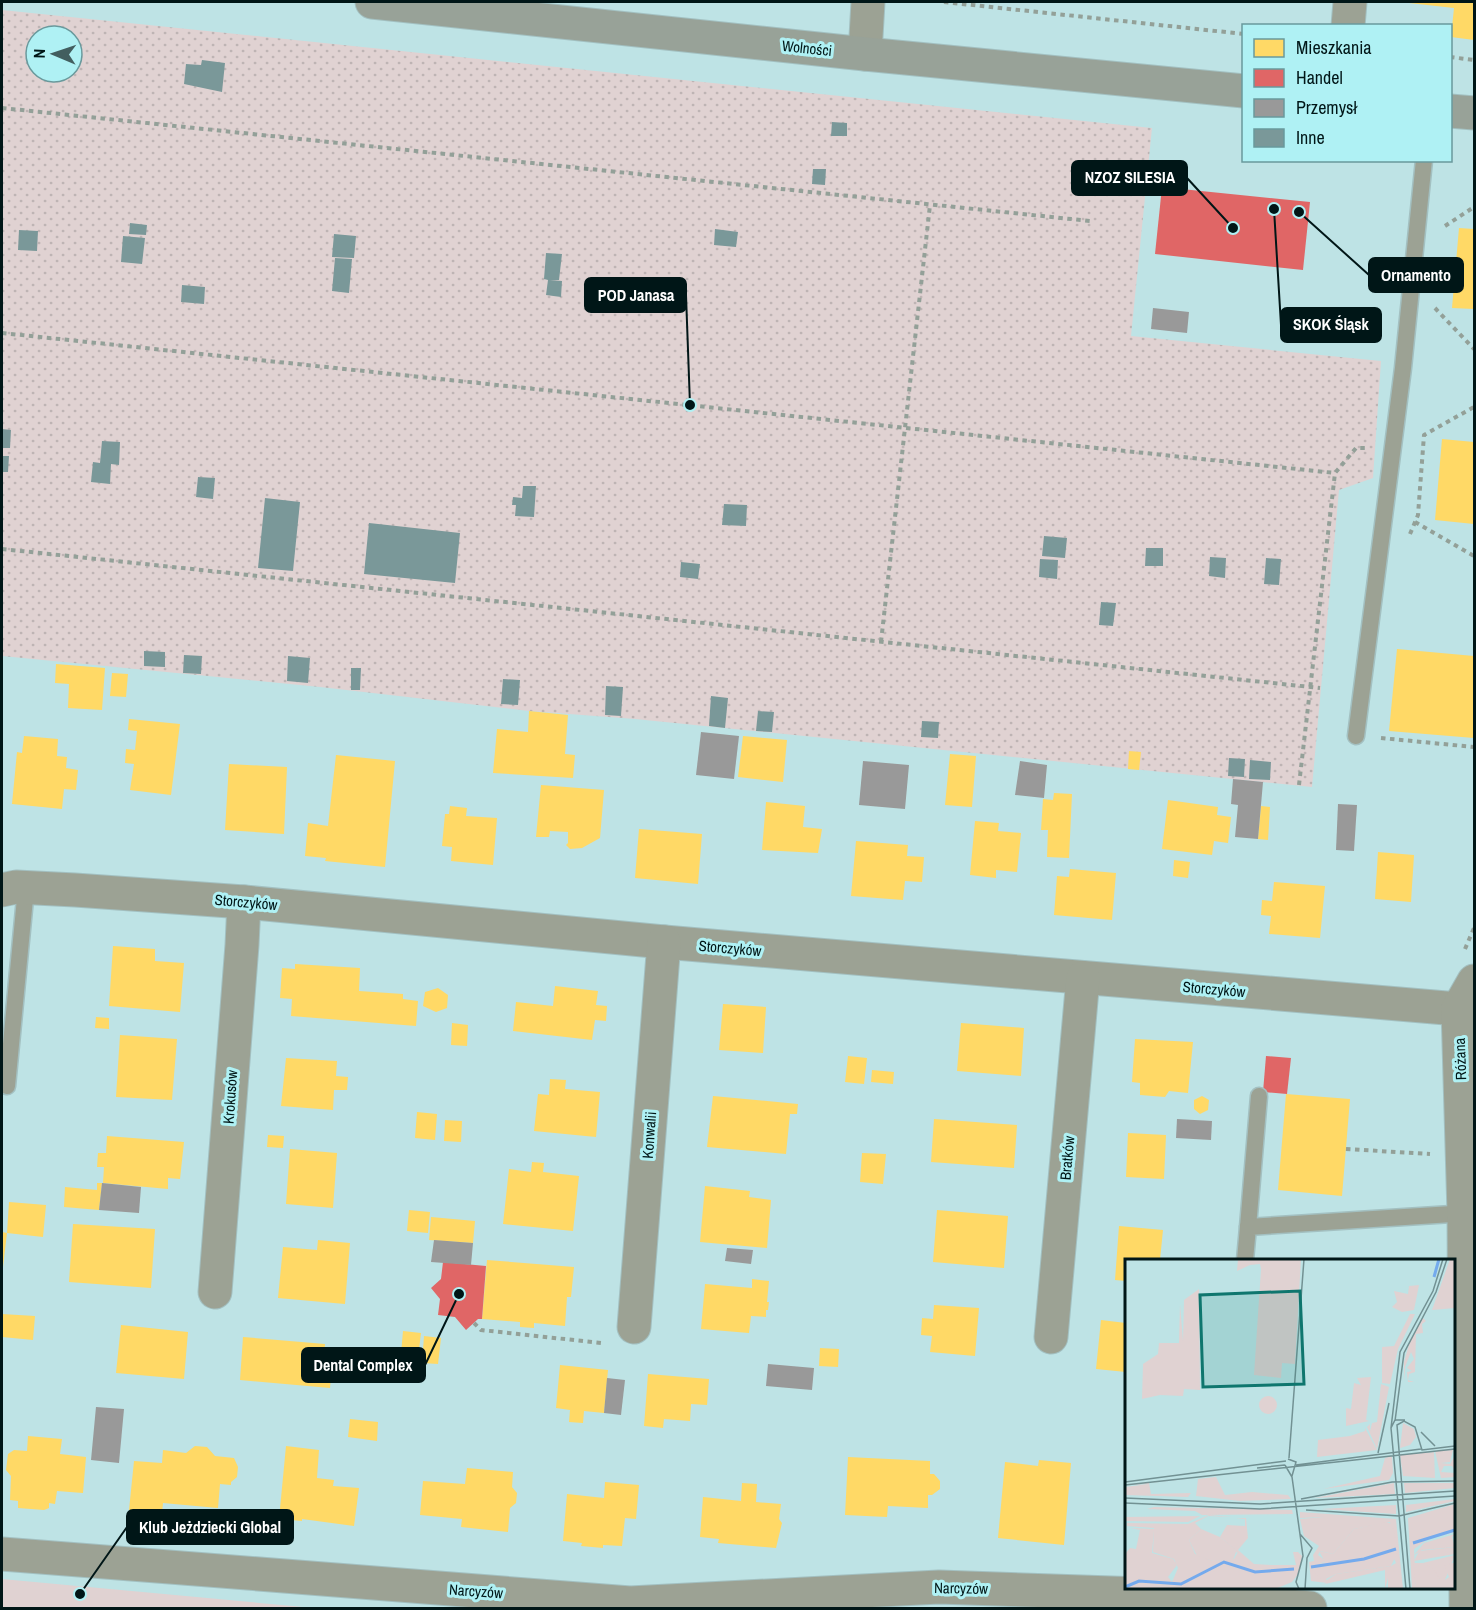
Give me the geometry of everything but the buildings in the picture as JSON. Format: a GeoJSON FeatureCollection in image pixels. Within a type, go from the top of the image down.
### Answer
{"type":"FeatureCollection","features":[{"type":"Feature","properties":{"kind":"street","name":"Wolności"},"geometry":{"type":"LineString","coordinates":[[372,2],[1242,91]]}},
{"type":"Feature","properties":{"kind":"street"},"geometry":{"type":"LineString","coordinates":[[865,54],[868,2]]}},
{"type":"Feature","properties":{"kind":"street"},"geometry":{"type":"LineString","coordinates":[[1347,24],[1350,2]]}},
{"type":"Feature","properties":{"kind":"street"},"geometry":{"type":"LineString","coordinates":[[1452,111],[1474,113]]}},
{"type":"Feature","properties":{"kind":"street","name":"Storczyków"},"geometry":{"type":"LineString","coordinates":[[14,889],[244,902],[663,942],[1458,1009]]}},
{"type":"Feature","properties":{"kind":"street","name":"Krokusów"},"geometry":{"type":"LineString","coordinates":[[215,1292],[244,902]]}},
{"type":"Feature","properties":{"kind":"street","name":"Konwalii"},"geometry":{"type":"LineString","coordinates":[[634,1327],[663,942]]}},
{"type":"Feature","properties":{"kind":"street","name":"Bratków"},"geometry":{"type":"LineString","coordinates":[[1051,1337],[1083,978]]}},
{"type":"Feature","properties":{"kind":"street"},"geometry":{"type":"LineString","coordinates":[[1458,1009],[1474,981]]}},
{"type":"Feature","properties":{"kind":"street","name":"Różana"},"geometry":{"type":"LineString","coordinates":[[1458,1009],[1469,1213],[1466,1608]]}},
{"type":"Feature","properties":{"kind":"street","name":"Narcyzów"},"geometry":{"type":"LineString","coordinates":[[2,1554],[630,1603],[939,1587],[1141,1591],[1310,1608]]}},
{"type":"Feature","properties":{"kind":"lane"},"geometry":{"type":"LineString","coordinates":[[1356,736],[1403,368],[1424,162]]}},
{"type":"Feature","properties":{"kind":"lane"},"geometry":{"type":"LineString","coordinates":[[7,1086],[14,889]]}},
{"type":"Feature","properties":{"kind":"lane"},"geometry":{"type":"LineString","coordinates":[[1245,1259],[1259,1096]]}},
{"type":"Feature","properties":{"kind":"lane"},"geometry":{"type":"LineString","coordinates":[[1248,1227],[1469,1213]]}},
{"type":"Feature","properties":{"kind":"path"},"geometry":{"type":"LineString","coordinates":[[944,2],[1242,34]]}},
{"type":"Feature","properties":{"kind":"path"},"geometry":{"type":"LineString","coordinates":[[1452,57],[1474,60]]}},
{"type":"Feature","properties":{"kind":"path"},"geometry":{"type":"LineString","coordinates":[[2,108],[1090,221]]}},
{"type":"Feature","properties":{"kind":"path"},"geometry":{"type":"LineString","coordinates":[[881,642],[930,205]]}},
{"type":"Feature","properties":{"kind":"path"},"geometry":{"type":"LineString","coordinates":[[1441,218],[1440,230],[1474,207]]}},
{"type":"Feature","properties":{"kind":"path"},"geometry":{"type":"LineString","coordinates":[[1434,307],[1474,349]]}},
{"type":"Feature","properties":{"kind":"path"},"geometry":{"type":"LineString","coordinates":[[2,333],[1335,473]]}},
{"type":"Feature","properties":{"kind":"path"},"geometry":{"type":"LineString","coordinates":[[1299,785],[1335,473],[1356,448],[1375,448]]}},
{"type":"Feature","properties":{"kind":"path"},"geometry":{"type":"LineString","coordinates":[[1415,522],[1474,556]]}},
{"type":"Feature","properties":{"kind":"path"},"geometry":{"type":"LineString","coordinates":[[2,549],[1320,688]]}},
{"type":"Feature","properties":{"kind":"path"},"geometry":{"type":"LineString","coordinates":[[1356,736],[1474,747]]}},
{"type":"Feature","properties":{"kind":"path"},"geometry":{"type":"LineString","coordinates":[[1346,1149],[1439,1154]]}},
{"type":"Feature","properties":{"kind":"path"},"geometry":{"type":"LineString","coordinates":[[474,1323],[481,1330],[602,1343]]}},
{"type":"Feature","properties":{"kind":"shaded area"},"geometry":{"type":"Polygon","coordinates":[[[2,10],[1152,128],[1131,336],[1381,361],[1373,478],[1339,490],[1312,787],[635,719],[529,711],[320,687],[2,656],[2,10]]]}},
{"type":"Feature","properties":{"kind":"shaded area"},"geometry":{"type":"Polygon","coordinates":[[[2,1579],[314,1608],[2,1608],[2,1579]]]}},
{"type":"Feature","properties":{"kind":"place","name":"SKOK Śląsk"},"geometry":{"type":"Point","coordinates":[1274,209]}},
{"type":"Feature","properties":{"kind":"place","name":"Ornamento"},"geometry":{"type":"Point","coordinates":[1299,212]}},
{"type":"Feature","properties":{"kind":"place","name":"NZOZ SILESIA"},"geometry":{"type":"Point","coordinates":[1233,228]}},
{"type":"Feature","properties":{"kind":"place","name":"POD Janasa"},"geometry":{"type":"Point","coordinates":[690,405]}},
{"type":"Feature","properties":{"kind":"place","name":"Dental Complex"},"geometry":{"type":"Point","coordinates":[459,1294]}},
{"type":"Feature","properties":{"kind":"place","name":"Klub Jeżdziecki Global"},"geometry":{"type":"Point","coordinates":[80,1594]}}]}
